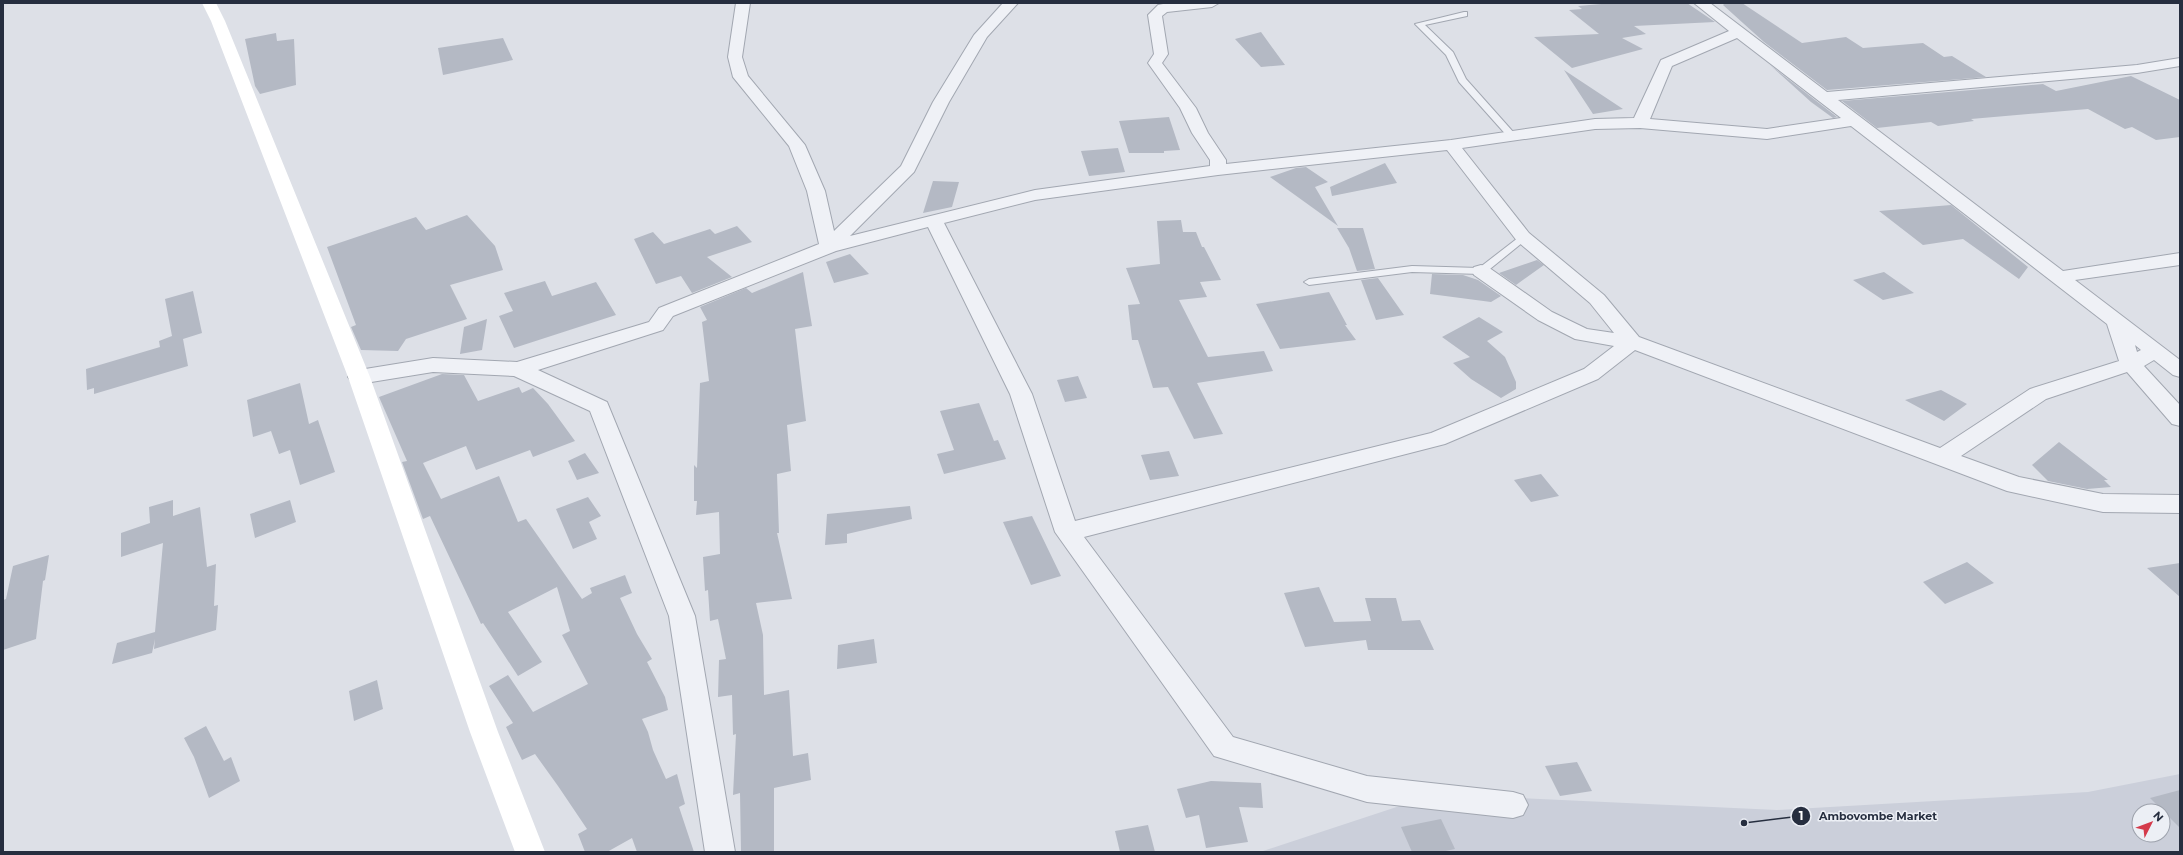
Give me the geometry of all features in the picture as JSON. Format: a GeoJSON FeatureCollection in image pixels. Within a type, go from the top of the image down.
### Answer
{"type":"FeatureCollection","features":[{"type":"Feature","properties":{"kind":"main road"},"geometry":{"type":"LineString","coordinates":[[209,3],[218,21],[359,377],[482,724],[530,852]]}},
{"type":"Feature","properties":{"kind":"street"},"geometry":{"type":"LineString","coordinates":[[743,3],[735,56],[741,77],[797,145],[816,191],[829,247]]}},
{"type":"Feature","properties":{"kind":"street"},"geometry":{"type":"LineString","coordinates":[[829,247],[908,168],[941,102],[981,35],[1011,3]]}},
{"type":"Feature","properties":{"kind":"street"},"geometry":{"type":"LineString","coordinates":[[1212,3],[1163,8],[1155,15],[1161,54],[1155,63],[1188,108],[1200,133],[1218,160],[1218,170]]}},
{"type":"Feature","properties":{"kind":"street"},"geometry":{"type":"LineString","coordinates":[[1701,3],[1852,121],[2115,319],[2180,370]]}},
{"type":"Feature","properties":{"kind":"street"},"geometry":{"type":"LineString","coordinates":[[1640,123],[1666,63],[1739,32]]}},
{"type":"Feature","properties":{"kind":"street"},"geometry":{"type":"LineString","coordinates":[[1822,97],[2137,69],[2180,62]]}},
{"type":"Feature","properties":{"kind":"street"},"geometry":{"type":"LineString","coordinates":[[359,377],[433,365],[518,369],[656,326],[666,312],[829,247],[934,222],[1035,195],[1218,170],[1451,145],[1595,124],[1640,123],[1767,134],[1852,121]]}},
{"type":"Feature","properties":{"kind":"street"},"geometry":{"type":"LineString","coordinates":[[1451,145],[1524,237],[1598,299],[1632,342]]}},
{"type":"Feature","properties":{"kind":"street"},"geometry":{"type":"LineString","coordinates":[[934,222],[1021,394],[1067,532],[1224,747],[1367,789],[1513,805]]}},
{"type":"Feature","properties":{"kind":"street"},"geometry":{"type":"LineString","coordinates":[[2059,277],[2180,259]]}},
{"type":"Feature","properties":{"kind":"street"},"geometry":{"type":"LineString","coordinates":[[1481,271],[1545,316],[1582,335],[1632,342],[2015,485],[2103,503],[2180,504]]}},
{"type":"Feature","properties":{"kind":"street"},"geometry":{"type":"LineString","coordinates":[[2115,319],[2131,364],[2180,419]]}},
{"type":"Feature","properties":{"kind":"street"},"geometry":{"type":"LineString","coordinates":[[1067,532],[1437,439],[1591,374],[1632,342]]}},
{"type":"Feature","properties":{"kind":"street"},"geometry":{"type":"LineString","coordinates":[[1942,458],[2038,394],[2131,364],[2156,351]]}},
{"type":"Feature","properties":{"kind":"street"},"geometry":{"type":"LineString","coordinates":[[518,369],[599,407],[682,616],[720,852]]}},
{"type":"Feature","properties":{"kind":"lane"},"geometry":{"type":"LineString","coordinates":[[1464,14],[1418,24],[1450,54],[1462,80],[1512,136]]}},
{"type":"Feature","properties":{"kind":"lane"},"geometry":{"type":"LineString","coordinates":[[1309,282],[1412,268],[1481,271],[1524,237]]}},
{"type":"Feature","properties":{"kind":"shaded area"},"geometry":{"type":"Polygon","coordinates":[[[2180,774],[2180,852],[1260,852],[1436,794],[1777,810],[2088,792],[2180,774]]]}},
{"type":"Feature","properties":{"kind":"building"},"geometry":{"type":"Polygon","coordinates":[[[1613,3],[1687,3],[1715,22],[1634,26],[1646,34],[1622,38],[1643,49],[1572,68],[1534,37],[1599,34],[1569,10],[1582,9],[1578,6],[1613,3]]]}},
{"type":"Feature","properties":{"kind":"building"},"geometry":{"type":"Polygon","coordinates":[[[1725,3],[1742,3],[1802,43],[1846,37],[1863,48],[1923,43],[1944,57],[1952,56],[1986,77],[1827,90],[1764,42],[1723,5],[1725,3]]]}},
{"type":"Feature","properties":{"kind":"building"},"geometry":{"type":"Polygon","coordinates":[[[1261,32],[1285,65],[1261,67],[1235,39],[1261,32]]]}},
{"type":"Feature","properties":{"kind":"building"},"geometry":{"type":"Polygon","coordinates":[[[276,33],[277,41],[294,39],[296,85],[260,94],[255,86],[245,39],[276,33]]]}},
{"type":"Feature","properties":{"kind":"building"},"geometry":{"type":"Polygon","coordinates":[[[503,38],[513,60],[443,75],[438,48],[503,38]]]}},
{"type":"Feature","properties":{"kind":"building"},"geometry":{"type":"Polygon","coordinates":[[[1770,65],[1837,117],[1833,118],[1811,102],[1770,65]]]}},
{"type":"Feature","properties":{"kind":"building"},"geometry":{"type":"Polygon","coordinates":[[[1564,70],[1623,109],[1593,114],[1564,70]]]}},
{"type":"Feature","properties":{"kind":"building"},"geometry":{"type":"Polygon","coordinates":[[[2131,76],[2180,100],[2180,137],[2156,140],[2132,127],[2125,129],[2088,109],[1971,119],[1974,121],[1938,126],[1931,122],[1877,128],[1842,101],[2043,84],[2056,91],[2131,76]]]}},
{"type":"Feature","properties":{"kind":"building"},"geometry":{"type":"Polygon","coordinates":[[[1169,117],[1180,150],[1164,151],[1164,153],[1129,153],[1119,121],[1169,117]]]}},
{"type":"Feature","properties":{"kind":"building"},"geometry":{"type":"Polygon","coordinates":[[[1118,148],[1125,172],[1089,176],[1081,151],[1118,148]]]}},
{"type":"Feature","properties":{"kind":"building"},"geometry":{"type":"Polygon","coordinates":[[[1385,163],[1397,183],[1332,196],[1330,187],[1385,163]]]}},
{"type":"Feature","properties":{"kind":"building"},"geometry":{"type":"Polygon","coordinates":[[[1306,167],[1328,182],[1315,187],[1338,226],[1270,177],[1296,168],[1306,167]]]}},
{"type":"Feature","properties":{"kind":"building"},"geometry":{"type":"Polygon","coordinates":[[[933,181],[959,182],[952,207],[923,213],[933,181]]]}},
{"type":"Feature","properties":{"kind":"building"},"geometry":{"type":"Polygon","coordinates":[[[1951,205],[2028,267],[2019,279],[1963,239],[1923,245],[1879,211],[1951,205]]]}},
{"type":"Feature","properties":{"kind":"building"},"geometry":{"type":"Polygon","coordinates":[[[467,215],[495,246],[503,270],[450,285],[467,319],[406,339],[398,351],[361,350],[351,327],[356,325],[327,247],[416,217],[426,230],[467,215]]]}},
{"type":"Feature","properties":{"kind":"building"},"geometry":{"type":"Polygon","coordinates":[[[1181,220],[1183,232],[1196,232],[1202,247],[1204,247],[1221,280],[1200,282],[1207,297],[1179,300],[1208,357],[1264,351],[1273,371],[1197,383],[1223,434],[1194,439],[1168,387],[1153,388],[1138,340],[1132,340],[1128,305],[1140,304],[1126,268],[1160,264],[1157,221],[1181,220]]]}},
{"type":"Feature","properties":{"kind":"building"},"geometry":{"type":"Polygon","coordinates":[[[737,226],[752,242],[707,257],[732,277],[692,293],[681,276],[656,284],[634,239],[653,232],[664,244],[710,229],[715,234],[737,226]]]}},
{"type":"Feature","properties":{"kind":"building"},"geometry":{"type":"Polygon","coordinates":[[[1337,228],[1363,228],[1375,269],[1357,271],[1349,248],[1337,228]]]}},
{"type":"Feature","properties":{"kind":"building"},"geometry":{"type":"Polygon","coordinates":[[[850,254],[869,274],[834,283],[826,262],[850,254]]]}},
{"type":"Feature","properties":{"kind":"building"},"geometry":{"type":"Polygon","coordinates":[[[1537,260],[1544,265],[1516,285],[1499,273],[1537,260]]]}},
{"type":"Feature","properties":{"kind":"building"},"geometry":{"type":"Polygon","coordinates":[[[803,272],[812,326],[795,329],[806,421],[787,425],[791,471],[777,474],[779,533],[777,533],[792,599],[756,603],[763,635],[764,695],[789,690],[793,756],[808,753],[811,780],[774,788],[774,852],[741,852],[740,793],[733,795],[736,734],[733,735],[732,695],[718,697],[719,660],[726,659],[718,619],[710,621],[708,590],[705,591],[703,557],[720,554],[719,512],[696,515],[697,501],[694,501],[694,465],[697,468],[700,383],[709,381],[702,322],[707,320],[700,307],[746,288],[752,293],[803,272]]]}},
{"type":"Feature","properties":{"kind":"building"},"geometry":{"type":"Polygon","coordinates":[[[1884,272],[1914,293],[1883,300],[1853,280],[1884,272]]]}},
{"type":"Feature","properties":{"kind":"building"},"geometry":{"type":"Polygon","coordinates":[[[1432,274],[1463,275],[1478,280],[1501,296],[1491,302],[1430,294],[1432,274]]]}},
{"type":"Feature","properties":{"kind":"building"},"geometry":{"type":"Polygon","coordinates":[[[1378,278],[1404,315],[1376,320],[1361,280],[1378,278]]]}},
{"type":"Feature","properties":{"kind":"building"},"geometry":{"type":"Polygon","coordinates":[[[545,281],[552,296],[596,282],[616,315],[514,348],[499,316],[513,311],[504,293],[545,281]]]}},
{"type":"Feature","properties":{"kind":"building"},"geometry":{"type":"Polygon","coordinates":[[[193,291],[202,333],[183,339],[188,366],[94,394],[94,388],[87,390],[86,369],[160,347],[159,341],[172,336],[165,299],[193,291]]]}},
{"type":"Feature","properties":{"kind":"building"},"geometry":{"type":"Polygon","coordinates":[[[1329,292],[1347,325],[1345,325],[1356,340],[1280,349],[1256,304],[1329,292]]]}},
{"type":"Feature","properties":{"kind":"building"},"geometry":{"type":"Polygon","coordinates":[[[1479,317],[1503,332],[1487,341],[1505,357],[1516,382],[1516,389],[1501,398],[1471,379],[1453,363],[1470,357],[1442,337],[1479,317]]]}},
{"type":"Feature","properties":{"kind":"building"},"geometry":{"type":"Polygon","coordinates":[[[487,319],[482,350],[460,354],[464,327],[487,319]]]}},
{"type":"Feature","properties":{"kind":"building"},"geometry":{"type":"Polygon","coordinates":[[[442,374],[464,375],[478,401],[519,387],[522,393],[533,388],[548,404],[575,441],[533,457],[530,450],[476,470],[466,446],[423,463],[441,499],[499,476],[518,522],[526,519],[582,599],[592,593],[590,588],[625,575],[632,593],[620,598],[637,634],[652,659],[647,662],[665,697],[668,710],[642,719],[648,732],[653,750],[666,779],[677,774],[685,804],[679,807],[694,852],[637,852],[632,838],[607,852],[585,852],[578,834],[587,829],[558,786],[535,754],[522,760],[506,727],[513,723],[489,686],[508,675],[533,712],[588,684],[562,635],[570,631],[557,587],[508,612],[542,662],[518,676],[483,623],[481,624],[430,516],[423,519],[402,462],[407,461],[379,397],[442,374]]]}},
{"type":"Feature","properties":{"kind":"building"},"geometry":{"type":"Polygon","coordinates":[[[1078,376],[1087,398],[1065,402],[1057,380],[1078,376]]]}},
{"type":"Feature","properties":{"kind":"building"},"geometry":{"type":"Polygon","coordinates":[[[300,383],[309,424],[318,420],[335,472],[300,485],[290,450],[279,454],[271,431],[253,437],[247,400],[300,383]]]}},
{"type":"Feature","properties":{"kind":"building"},"geometry":{"type":"Polygon","coordinates":[[[1941,390],[1967,404],[1944,421],[1905,400],[1941,390]]]}},
{"type":"Feature","properties":{"kind":"building"},"geometry":{"type":"Polygon","coordinates":[[[979,403],[994,441],[998,440],[1006,459],[944,474],[937,454],[954,450],[940,411],[979,403]]]}},
{"type":"Feature","properties":{"kind":"building"},"geometry":{"type":"Polygon","coordinates":[[[2059,442],[2108,480],[2104,480],[2111,487],[2087,489],[2048,481],[2032,465],[2059,442]]]}},
{"type":"Feature","properties":{"kind":"building"},"geometry":{"type":"Polygon","coordinates":[[[1169,451],[1179,476],[1150,480],[1141,455],[1169,451]]]}},
{"type":"Feature","properties":{"kind":"building"},"geometry":{"type":"Polygon","coordinates":[[[585,453],[599,473],[577,480],[568,461],[585,453]]]}},
{"type":"Feature","properties":{"kind":"building"},"geometry":{"type":"Polygon","coordinates":[[[1541,474],[1559,496],[1531,502],[1514,480],[1541,474]]]}},
{"type":"Feature","properties":{"kind":"building"},"geometry":{"type":"Polygon","coordinates":[[[588,497],[601,516],[589,522],[597,539],[573,549],[556,509],[588,497]]]}},
{"type":"Feature","properties":{"kind":"building"},"geometry":{"type":"Polygon","coordinates":[[[173,500],[173,516],[200,507],[207,567],[216,564],[214,606],[218,605],[216,630],[154,649],[155,639],[152,653],[112,664],[117,643],[155,632],[163,543],[121,557],[121,533],[150,523],[149,507],[173,500]]]}},
{"type":"Feature","properties":{"kind":"building"},"geometry":{"type":"Polygon","coordinates":[[[290,500],[296,522],[255,538],[250,514],[290,500]]]}},
{"type":"Feature","properties":{"kind":"building"},"geometry":{"type":"Polygon","coordinates":[[[910,506],[912,519],[847,534],[847,543],[825,545],[827,514],[910,506]]]}},
{"type":"Feature","properties":{"kind":"building"},"geometry":{"type":"Polygon","coordinates":[[[1032,516],[1061,576],[1031,585],[1003,522],[1032,516]]]}},
{"type":"Feature","properties":{"kind":"building"},"geometry":{"type":"Polygon","coordinates":[[[49,555],[45,580],[43,581],[36,639],[3,650],[3,600],[6,599],[13,566],[49,555]]]}},
{"type":"Feature","properties":{"kind":"building"},"geometry":{"type":"Polygon","coordinates":[[[1967,562],[1994,583],[1945,604],[1923,582],[1967,562]]]}},
{"type":"Feature","properties":{"kind":"building"},"geometry":{"type":"Polygon","coordinates":[[[2180,563],[2180,597],[2147,568],[2180,563]]]}},
{"type":"Feature","properties":{"kind":"building"},"geometry":{"type":"Polygon","coordinates":[[[1319,587],[1334,622],[1371,621],[1365,598],[1396,598],[1402,621],[1420,620],[1434,650],[1368,650],[1366,640],[1305,647],[1284,593],[1319,587]]]}},
{"type":"Feature","properties":{"kind":"building"},"geometry":{"type":"Polygon","coordinates":[[[874,639],[877,663],[837,669],[838,645],[874,639]]]}},
{"type":"Feature","properties":{"kind":"building"},"geometry":{"type":"Polygon","coordinates":[[[377,680],[383,709],[354,721],[349,691],[377,680]]]}},
{"type":"Feature","properties":{"kind":"building"},"geometry":{"type":"Polygon","coordinates":[[[206,726],[224,761],[231,757],[240,781],[209,798],[194,757],[184,738],[206,726]]]}},
{"type":"Feature","properties":{"kind":"building"},"geometry":{"type":"Polygon","coordinates":[[[1577,762],[1592,791],[1560,796],[1545,766],[1577,762]]]}},
{"type":"Feature","properties":{"kind":"building"},"geometry":{"type":"Polygon","coordinates":[[[1211,781],[1261,783],[1263,808],[1239,807],[1248,842],[1206,848],[1199,815],[1186,818],[1177,789],[1211,781]]]}},
{"type":"Feature","properties":{"kind":"building"},"geometry":{"type":"Polygon","coordinates":[[[2180,790],[2180,828],[2171,819],[2171,803],[2155,803],[2150,798],[2180,790]]]}},
{"type":"Feature","properties":{"kind":"building"},"geometry":{"type":"Polygon","coordinates":[[[1441,819],[1455,849],[1441,852],[1412,852],[1401,827],[1441,819]]]}},
{"type":"Feature","properties":{"kind":"building"},"geometry":{"type":"Polygon","coordinates":[[[1148,825],[1155,852],[1120,852],[1115,831],[1148,825]]]}},
{"type":"Feature","properties":{"kind":"place","name":"Ambovombe Market"},"geometry":{"type":"Point","coordinates":[1744,823]}}]}
